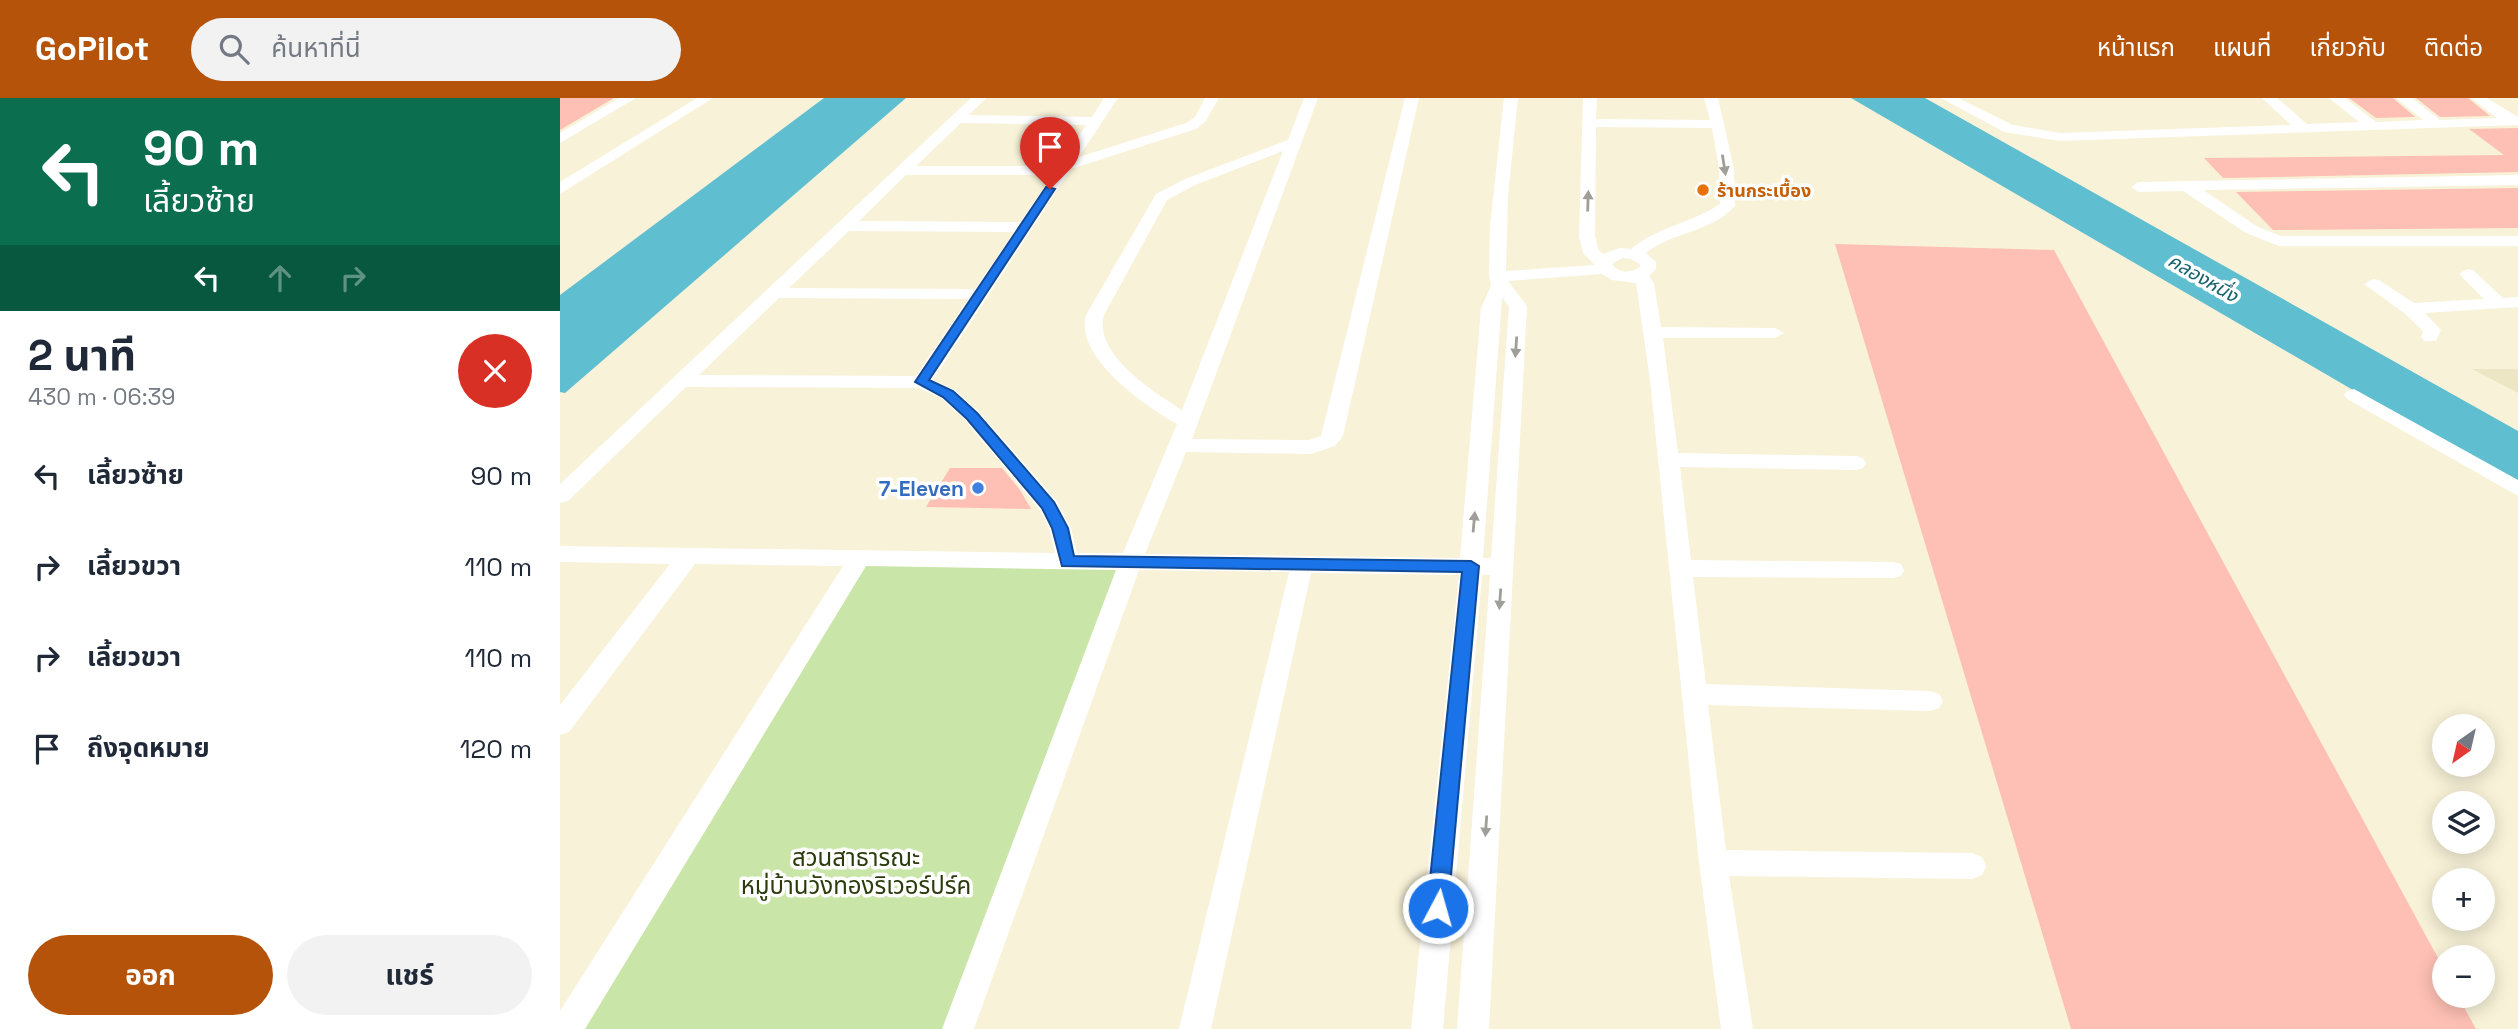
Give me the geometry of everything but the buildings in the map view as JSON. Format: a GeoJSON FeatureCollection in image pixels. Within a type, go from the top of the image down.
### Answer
{"type":"FeatureCollection","features":[{"type":"Feature","properties":{"kind":"street"},"geometry":{"type":"LineString","coordinates":[[560,139],[629,98]]}},
{"type":"Feature","properties":{"kind":"street"},"geometry":{"type":"LineString","coordinates":[[560,189],[706,98]]}},
{"type":"Feature","properties":{"kind":"street"},"geometry":{"type":"LineString","coordinates":[[560,496],[979,98]]}},
{"type":"Feature","properties":{"kind":"street"},"geometry":{"type":"LineString","coordinates":[[922,382],[978,294],[1111,98]]}},
{"type":"Feature","properties":{"kind":"street"},"geometry":{"type":"LineString","coordinates":[[903,171],[1065,168],[1191,126],[1200,119],[1212,98]]}},
{"type":"Feature","properties":{"kind":"street"},"geometry":{"type":"LineString","coordinates":[[958,1029],[1130,563],[1180,445],[1311,98]]}},
{"type":"Feature","properties":{"kind":"street"},"geometry":{"type":"LineString","coordinates":[[1180,445],[1311,447],[1328,441],[1333,436],[1412,98]]}},
{"type":"Feature","properties":{"kind":"street"},"geometry":{"type":"LineString","coordinates":[[1427,1029],[1471,566],[1490,308],[1499,282],[1497,238],[1511,98]]}},
{"type":"Feature","properties":{"kind":"street"},"geometry":{"type":"LineString","coordinates":[[1590,98],[1588,248],[1604,265],[1621,277],[1638,264],[1652,240],[1708,219],[1727,206],[1728,191],[1718,124],[1711,98]]}},
{"type":"Feature","properties":{"kind":"street"},"geometry":{"type":"LineString","coordinates":[[1948,98],[2008,129],[2038,135],[2515,121]]}},
{"type":"Feature","properties":{"kind":"street"},"geometry":{"type":"LineString","coordinates":[[2269,98],[2303,128]]}},
{"type":"Feature","properties":{"kind":"street"},"geometry":{"type":"LineString","coordinates":[[2336,98],[2371,125]]}},
{"type":"Feature","properties":{"kind":"street"},"geometry":{"type":"LineString","coordinates":[[2403,98],[2436,123]]}},
{"type":"Feature","properties":{"kind":"street"},"geometry":{"type":"LineString","coordinates":[[2478,98],[2515,121]]}},
{"type":"Feature","properties":{"kind":"street"},"geometry":{"type":"LineString","coordinates":[[957,119],[1096,121]]}},
{"type":"Feature","properties":{"kind":"street"},"geometry":{"type":"LineString","coordinates":[[1591,123],[1718,124]]}},
{"type":"Feature","properties":{"kind":"street"},"geometry":{"type":"LineString","coordinates":[[1187,421],[1166,411],[1149,397],[1097,344],[1092,332],[1095,315],[1160,197],[1190,182],[1295,142]]}},
{"type":"Feature","properties":{"kind":"street"},"geometry":{"type":"LineString","coordinates":[[2139,187],[2518,180]]}},
{"type":"Feature","properties":{"kind":"street"},"geometry":{"type":"LineString","coordinates":[[2189,187],[2252,230],[2279,242],[2518,241]]}},
{"type":"Feature","properties":{"kind":"street"},"geometry":{"type":"LineString","coordinates":[[845,226],[1022,228]]}},
{"type":"Feature","properties":{"kind":"street"},"geometry":{"type":"LineString","coordinates":[[1499,282],[1604,265],[1612,254],[1638,264],[1645,283],[1669,460],[1713,863],[1737,1029]]}},
{"type":"Feature","properties":{"kind":"street"},"geometry":{"type":"LineString","coordinates":[[2467,274],[2512,304]]}},
{"type":"Feature","properties":{"kind":"street"},"geometry":{"type":"LineString","coordinates":[[1473,1029],[1518,306],[1499,282]]}},
{"type":"Feature","properties":{"kind":"street"},"geometry":{"type":"LineString","coordinates":[[2372,284],[2410,309],[2432,330],[2430,337]]}},
{"type":"Feature","properties":{"kind":"street"},"geometry":{"type":"LineString","coordinates":[[773,293],[978,294]]}},
{"type":"Feature","properties":{"kind":"street"},"geometry":{"type":"LineString","coordinates":[[2410,309],[2512,304]]}},
{"type":"Feature","properties":{"kind":"street"},"geometry":{"type":"LineString","coordinates":[[1653,332],[1774,333]]}},
{"type":"Feature","properties":{"kind":"street"},"geometry":{"type":"LineString","coordinates":[[683,381],[922,382],[948,394],[972,416],[1048,505],[1060,528],[1068,562]]}},
{"type":"Feature","properties":{"kind":"street"},"geometry":{"type":"LineString","coordinates":[[2354,395],[2518,489]]}},
{"type":"Feature","properties":{"kind":"street"},"geometry":{"type":"LineString","coordinates":[[1669,460],[1856,463]]}},
{"type":"Feature","properties":{"kind":"street"},"geometry":{"type":"LineString","coordinates":[[560,554],[1502,568]]}},
{"type":"Feature","properties":{"kind":"street"},"geometry":{"type":"LineString","coordinates":[[560,724],[689,555]]}},
{"type":"Feature","properties":{"kind":"street"},"geometry":{"type":"LineString","coordinates":[[567,1029],[860,557]]}},
{"type":"Feature","properties":{"kind":"street"},"geometry":{"type":"LineString","coordinates":[[1195,1029],[1302,564]]}},
{"type":"Feature","properties":{"kind":"street"},"geometry":{"type":"LineString","coordinates":[[1681,568],[1893,570]]}},
{"type":"Feature","properties":{"kind":"street"},"geometry":{"type":"LineString","coordinates":[[1694,694],[1930,701]]}},
{"type":"Feature","properties":{"kind":"street"},"geometry":{"type":"LineString","coordinates":[[1713,863],[1972,866]]}},
{"type":"Feature","properties":{"kind":"shaded area"},"geometry":{"type":"Polygon","coordinates":[[[2472,369],[2518,369],[2518,393],[2472,369]]]}},
{"type":"Feature","properties":{"kind":"green space","name":"สวนสาธารณะ หมู่บ้านวังทองริเวอร์ปร์ค"},"geometry":{"type":"Polygon","coordinates":[[[861,565],[1132,566],[969,1029],[572,1029],[861,565]]]}},
{"type":"Feature","properties":{"kind":"water"},"geometry":{"type":"Polygon","coordinates":[[[824,98],[906,98],[565,393],[560,392],[560,295],[824,98]]]}},
{"type":"Feature","properties":{"kind":"water","name":"คลองหนึ่ง"},"geometry":{"type":"Polygon","coordinates":[[[1851,98],[1925,98],[2518,431],[2518,486],[1851,98]]]}},
{"type":"Feature","properties":{"kind":"place","name":"ร้านกระเบื้อง"},"geometry":{"type":"Point","coordinates":[1703,190]}},
{"type":"Feature","properties":{"kind":"place","name":"7-Eleven"},"geometry":{"type":"Point","coordinates":[978,488]}},
{"type":"Feature","properties":{"kind":"route"},"geometry":{"type":"LineString","coordinates":[[1050,189],[922,382],[936,386],[948,394],[972,416],[1048,505],[1060,528],[1068,562],[1471,566],[1438,908]]}}]}
